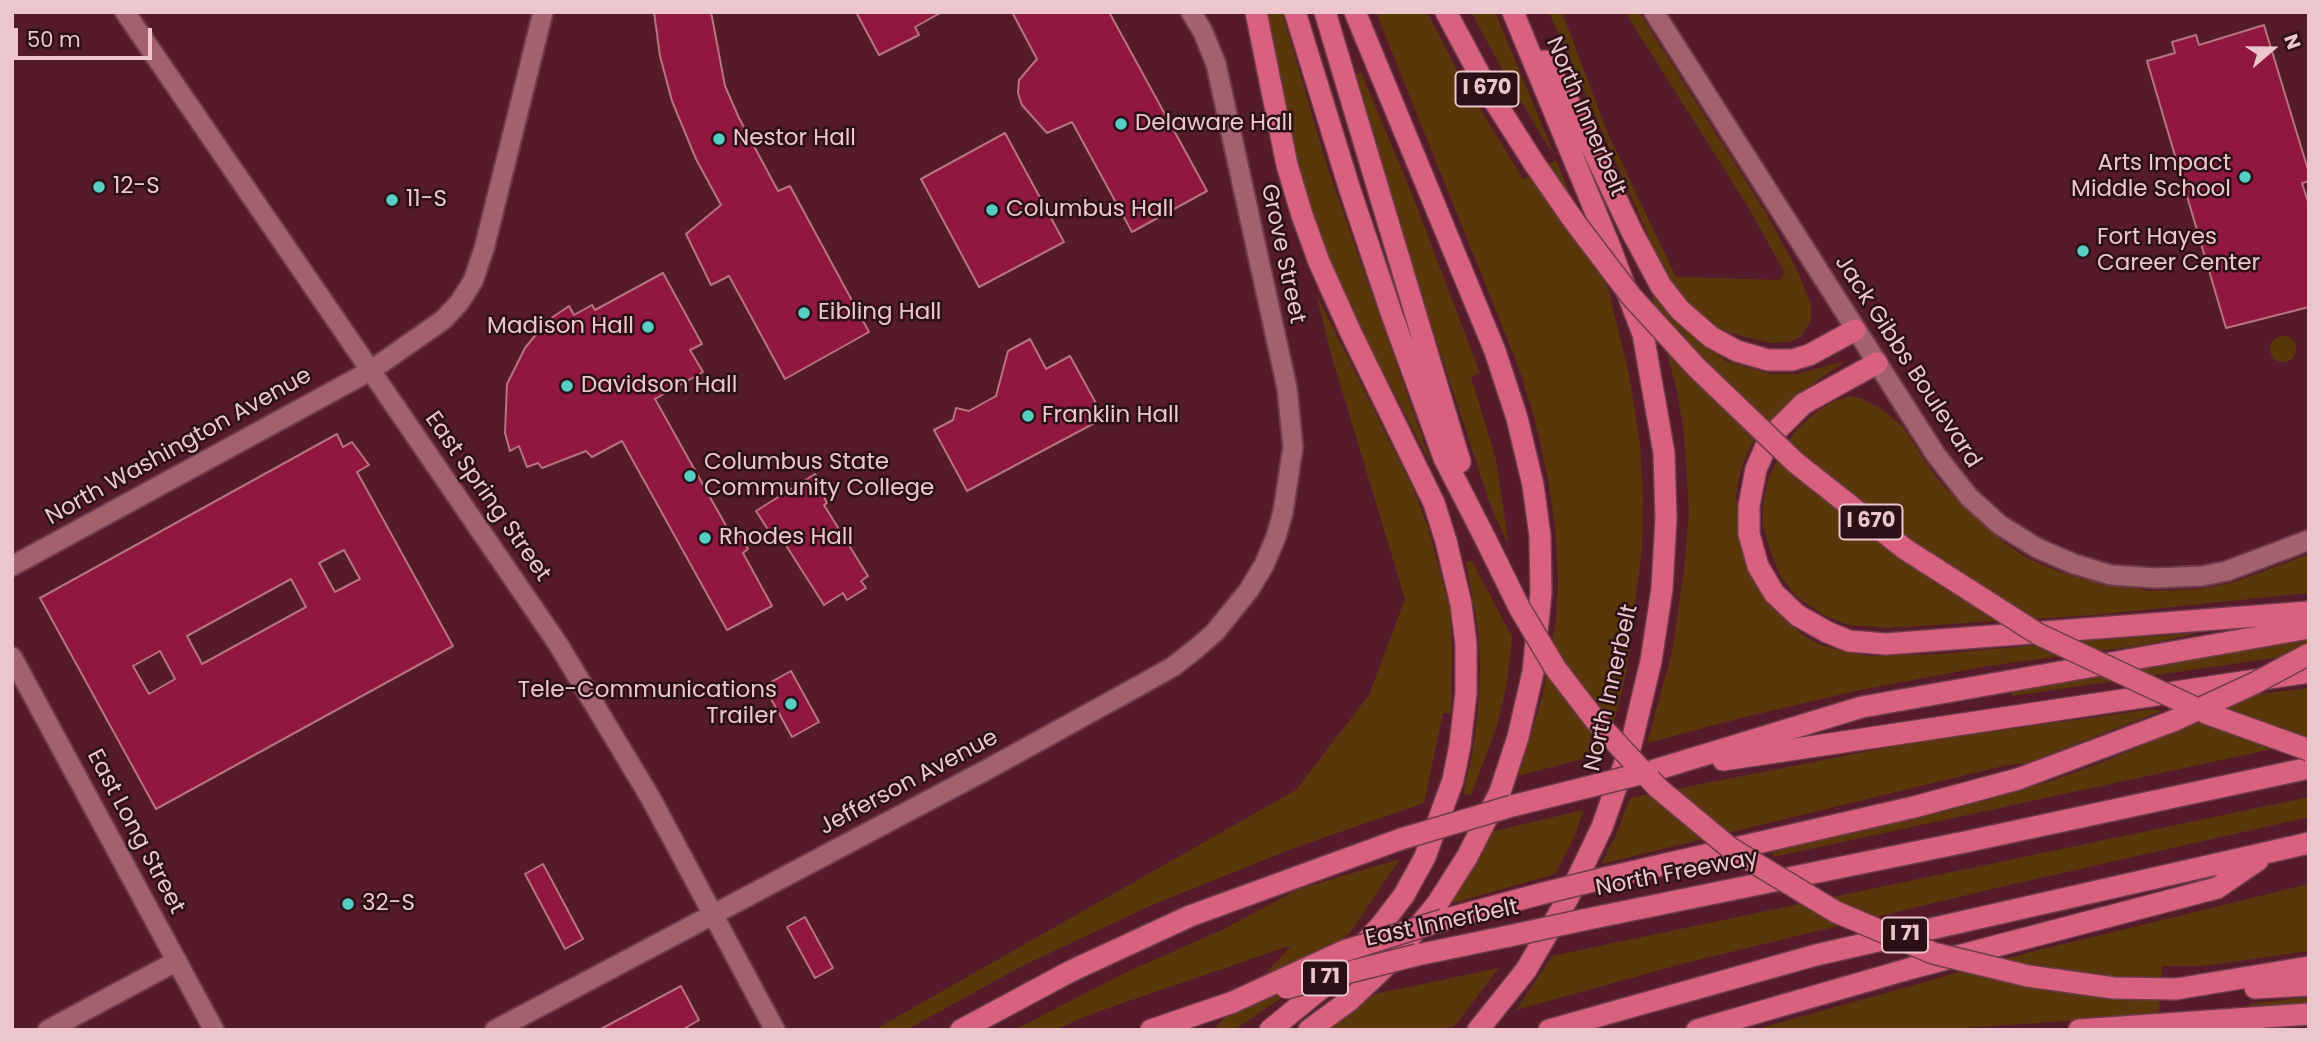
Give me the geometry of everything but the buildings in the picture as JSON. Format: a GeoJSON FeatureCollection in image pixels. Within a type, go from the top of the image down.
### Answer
{"type":"FeatureCollection","features":[{"type":"Feature","properties":{"kind":"highway"},"geometry":{"type":"LineString","coordinates":[[1256,12],[1287,165],[1302,215],[1319,262],[1351,333],[1434,503],[1458,591],[1466,644],[1466,693],[1460,745],[1453,780],[1425,857],[1404,895],[1335,977],[1270,1030]]}},
{"type":"Feature","properties":{"kind":"highway"},"geometry":{"type":"LineString","coordinates":[[1295,12],[1350,190],[1444,458],[1520,609],[1556,669],[1596,721],[1658,788],[1730,848],[1836,912],[1933,953],[2028,976],[2114,988],[2309,985]]}},
{"type":"Feature","properties":{"kind":"highway"},"geometry":{"type":"LineString","coordinates":[[1325,12],[1445,415],[1486,540]]}},
{"type":"Feature","properties":{"kind":"highway"},"geometry":{"type":"LineString","coordinates":[[1309,1030],[1350,1000],[1388,964],[1437,904],[1466,857],[1500,792],[1518,737],[1533,672],[1541,593],[1540,536],[1533,485],[1495,351],[1355,12]]}},
{"type":"Feature","properties":{"kind":"highway","name":"I 670"},"geometry":{"type":"LineString","coordinates":[[1446,12],[1490,94],[1534,163],[1631,296],[1696,367],[1796,463],[1905,549],[2038,634],[2206,713],[2309,750]]}},
{"type":"Feature","properties":{"kind":"highway"},"geometry":{"type":"LineString","coordinates":[[1515,12],[1578,118],[1661,286],[1680,310],[1711,337],[1737,351],[1768,360],[1809,355],[1855,330]]}},
{"type":"Feature","properties":{"kind":"highway","name":"North Innerbelt"},"geometry":{"type":"LineString","coordinates":[[1478,1030],[1526,970],[1568,898],[1602,827],[1631,745],[1651,661],[1662,589],[1666,518],[1664,453],[1643,334],[1515,12]]}},
{"type":"Feature","properties":{"kind":"highway"},"geometry":{"type":"LineString","coordinates":[[1877,363],[1803,404],[1770,438],[1756,469],[1749,506],[1749,534],[1758,566],[1774,593],[1797,615],[1849,641],[1885,644],[2309,612]]}},
{"type":"Feature","properties":{"kind":"highway"},"geometry":{"type":"LineString","coordinates":[[961,1030],[1071,971],[1190,916],[1401,839],[1512,806],[1648,772],[1862,708],[2309,628]]}},
{"type":"Feature","properties":{"kind":"highway"},"geometry":{"type":"LineString","coordinates":[[1233,1002],[1344,951],[1443,920],[1605,878],[1914,807],[2018,779],[2173,721],[2255,683],[2309,654]]}},
{"type":"Feature","properties":{"kind":"highway"},"geometry":{"type":"LineString","coordinates":[[1648,772],[2309,672]]}},
{"type":"Feature","properties":{"kind":"highway","name":"North Freeway"},"geometry":{"type":"LineString","coordinates":[[1583,920],[2309,768]]}},
{"type":"Feature","properties":{"kind":"highway","name":"I 71"},"geometry":{"type":"LineString","coordinates":[[1549,1030],[1815,955],[2309,843]]}},
{"type":"Feature","properties":{"kind":"highway"},"geometry":{"type":"LineString","coordinates":[[1698,1030],[1912,968],[2217,888],[2265,854]]}},
{"type":"Feature","properties":{"kind":"highway","name":"East Innerbelt"},"geometry":{"type":"LineString","coordinates":[[1151,1030],[1233,1002],[1417,955],[1583,920]]}},
{"type":"Feature","properties":{"kind":"highway"},"geometry":{"type":"LineString","coordinates":[[2176,989],[2309,967]]}},
{"type":"Feature","properties":{"kind":"highway"},"geometry":{"type":"LineString","coordinates":[[2079,1030],[2309,1014]]}},
{"type":"Feature","properties":{"kind":"street","name":"East Spring Street"},"geometry":{"type":"LineString","coordinates":[[125,12],[564,654],[626,754],[775,1030]]}},
{"type":"Feature","properties":{"kind":"street","name":"North Washington Avenue"},"geometry":{"type":"LineString","coordinates":[[12,566],[370,371],[443,320],[459,303],[473,281],[484,249],[543,12]]}},
{"type":"Feature","properties":{"kind":"street","name":"Grove Street"},"geometry":{"type":"LineString","coordinates":[[1191,12],[1203,32],[1216,64],[1287,388],[1293,447],[1283,512]]}},
{"type":"Feature","properties":{"kind":"street","name":"Jack Gibbs Boulevard"},"geometry":{"type":"LineString","coordinates":[[1654,12],[1936,455],[1969,497],[2000,525],[2056,557],[2111,575],[2178,578],[2227,571],[2309,540]]}},
{"type":"Feature","properties":{"kind":"street","name":"Jefferson Avenue"},"geometry":{"type":"LineString","coordinates":[[495,1030],[988,769],[1174,666],[1215,632],[1249,590],[1264,565],[1283,512]]}},
{"type":"Feature","properties":{"kind":"street","name":"East Long Street"},"geometry":{"type":"LineString","coordinates":[[12,657],[214,1030]]}},
{"type":"Feature","properties":{"kind":"street"},"geometry":{"type":"LineString","coordinates":[[48,1030],[177,961]]}},
{"type":"Feature","properties":{"kind":"shaded area"},"geometry":{"type":"Polygon","coordinates":[[[1268,12],[1282,12],[1328,169],[1433,468],[1334,277],[1319,236],[1301,178],[1285,108],[1268,12]]]}},
{"type":"Feature","properties":{"kind":"shaded area"},"geometry":{"type":"Polygon","coordinates":[[[1376,12],[1427,12],[1458,72],[1523,179],[1556,160],[1608,288],[1629,374],[1640,443],[1642,549],[1626,674],[1616,715],[1600,754],[1518,776],[1543,695],[1556,619],[1558,580],[1555,527],[1548,478],[1520,371],[1376,12]]]}},
{"type":"Feature","properties":{"kind":"shaded area"},"geometry":{"type":"Polygon","coordinates":[[[1471,12],[1495,12],[1552,149],[1550,150],[1471,12]]]}},
{"type":"Feature","properties":{"kind":"shaded area"},"geometry":{"type":"Polygon","coordinates":[[[1549,12],[1562,12],[1608,134],[1676,277],[1780,280],[1785,273],[1747,205],[1625,12],[1639,12],[1765,211],[1795,266],[1811,304],[1811,321],[1801,336],[1791,342],[1770,343],[1730,333],[1717,327],[1691,306],[1672,282],[1654,248],[1549,12]]]}},
{"type":"Feature","properties":{"kind":"shaded area"},"geometry":{"type":"Polygon","coordinates":[[[1361,72],[1412,194],[1480,373],[1471,377],[1496,460],[1509,546],[1492,510],[1427,312],[1356,74],[1361,72]]]}},
{"type":"Feature","properties":{"kind":"shaded area"},"geometry":{"type":"Polygon","coordinates":[[[1316,294],[1413,488],[1428,527],[1450,608],[1451,713],[1443,713],[1424,803],[1291,849],[1150,906],[1022,966],[906,1030],[874,1030],[1296,790],[1369,695],[1405,599],[1331,354],[1316,294]]]}},
{"type":"Feature","properties":{"kind":"shaded area"},"geometry":{"type":"Polygon","coordinates":[[[1658,294],[1702,342],[1726,361],[1771,374],[1798,374],[1845,361],[1810,386],[1763,427],[1748,451],[1740,472],[1736,495],[1739,538],[1744,560],[1756,585],[1771,605],[1804,636],[1821,645],[1870,656],[1940,654],[2198,633],[2144,645],[1988,666],[1860,690],[1647,743],[1672,653],[1689,511],[1684,433],[1677,391],[1652,296],[1658,294]]]}},
{"type":"Feature","properties":{"kind":"shaded area"},"geometry":{"type":"Polygon","coordinates":[[[2283,336],[2292,340],[2296,349],[2292,358],[2283,362],[2274,358],[2270,349],[2274,340],[2283,336]]]}},
{"type":"Feature","properties":{"kind":"shaded area"},"geometry":{"type":"Polygon","coordinates":[[[1849,396],[1860,398],[1883,410],[1903,427],[1935,476],[1958,501],[2006,544],[2027,558],[2087,580],[2151,591],[2200,589],[2232,583],[2309,554],[2309,593],[2094,615],[1887,628],[1847,625],[1823,615],[1795,595],[1781,577],[1763,526],[1763,502],[1769,477],[1797,429],[1819,410],[1849,396]]]}},
{"type":"Feature","properties":{"kind":"shaded area"},"geometry":{"type":"Polygon","coordinates":[[[1472,561],[1512,637],[1507,683],[1497,726],[1471,795],[1463,794],[1478,711],[1480,666],[1478,629],[1466,562],[1472,561]]]}},
{"type":"Feature","properties":{"kind":"shaded area"},"geometry":{"type":"Polygon","coordinates":[[[2309,640],[2309,653],[2012,696],[2012,691],[2309,640]]]}},
{"type":"Feature","properties":{"kind":"shaded area"},"geometry":{"type":"Polygon","coordinates":[[[2309,688],[2309,741],[1773,857],[1773,850],[1983,801],[2100,763],[2182,729],[2170,705],[2309,688]]]}},
{"type":"Feature","properties":{"kind":"shaded area"},"geometry":{"type":"Polygon","coordinates":[[[2154,709],[2161,711],[2027,763],[2007,765],[1601,864],[1630,798],[1910,743],[2154,709]]]}},
{"type":"Feature","properties":{"kind":"shaded area"},"geometry":{"type":"Polygon","coordinates":[[[2309,797],[2309,817],[1996,888],[1685,963],[1516,1010],[1552,956],[2309,797]]]}},
{"type":"Feature","properties":{"kind":"shaded area"},"geometry":{"type":"Polygon","coordinates":[[[1583,810],[1576,833],[1555,874],[1450,904],[1494,831],[1583,810]]]}},
{"type":"Feature","properties":{"kind":"shaded area"},"geometry":{"type":"Polygon","coordinates":[[[1400,859],[1350,933],[1281,998],[1234,1030],[1213,1030],[1292,945],[1091,1014],[1055,1030],[1014,1030],[1129,971],[1222,930],[1299,889],[1400,859]]]}},
{"type":"Feature","properties":{"kind":"shaded area"},"geometry":{"type":"Polygon","coordinates":[[[2309,884],[2309,951],[2203,966],[2162,966],[2159,1015],[1932,1030],[1754,1030],[2031,952],[2309,884]]]}},
{"type":"Feature","properties":{"kind":"shaded area"},"geometry":{"type":"Polygon","coordinates":[[[1499,968],[1449,1030],[1329,1030],[1375,994],[1499,968]]]}},
{"type":"Feature","properties":{"kind":"shaded area"},"geometry":{"type":"Polygon","coordinates":[[[2309,997],[2309,1006],[2249,1010],[2250,1004],[2309,997]]]}},
{"type":"Feature","properties":{"kind":"place","name":"Delaware Hall"},"geometry":{"type":"Point","coordinates":[1121,124]}},
{"type":"Feature","properties":{"kind":"place","name":"Nestor Hall"},"geometry":{"type":"Point","coordinates":[719,139]}},
{"type":"Feature","properties":{"kind":"place","name":"Arts Impact Middle School"},"geometry":{"type":"Point","coordinates":[2245,177]}},
{"type":"Feature","properties":{"kind":"place","name":"12-S"},"geometry":{"type":"Point","coordinates":[99,187]}},
{"type":"Feature","properties":{"kind":"place","name":"11-S"},"geometry":{"type":"Point","coordinates":[392,200]}},
{"type":"Feature","properties":{"kind":"place","name":"Columbus Hall"},"geometry":{"type":"Point","coordinates":[992,210]}},
{"type":"Feature","properties":{"kind":"place","name":"Fort Hayes Career Center"},"geometry":{"type":"Point","coordinates":[2083,251]}},
{"type":"Feature","properties":{"kind":"place","name":"Eibling Hall"},"geometry":{"type":"Point","coordinates":[804,313]}},
{"type":"Feature","properties":{"kind":"place","name":"Madison Hall"},"geometry":{"type":"Point","coordinates":[648,327]}},
{"type":"Feature","properties":{"kind":"place","name":"Davidson Hall"},"geometry":{"type":"Point","coordinates":[567,386]}},
{"type":"Feature","properties":{"kind":"place","name":"Franklin Hall"},"geometry":{"type":"Point","coordinates":[1028,416]}},
{"type":"Feature","properties":{"kind":"place","name":"Columbus State Community College"},"geometry":{"type":"Point","coordinates":[690,476]}},
{"type":"Feature","properties":{"kind":"place","name":"Rhodes Hall"},"geometry":{"type":"Point","coordinates":[705,538]}},
{"type":"Feature","properties":{"kind":"place","name":"Tele-Communications Trailer"},"geometry":{"type":"Point","coordinates":[791,704]}},
{"type":"Feature","properties":{"kind":"place","name":"32-S"},"geometry":{"type":"Point","coordinates":[348,904]}}]}
